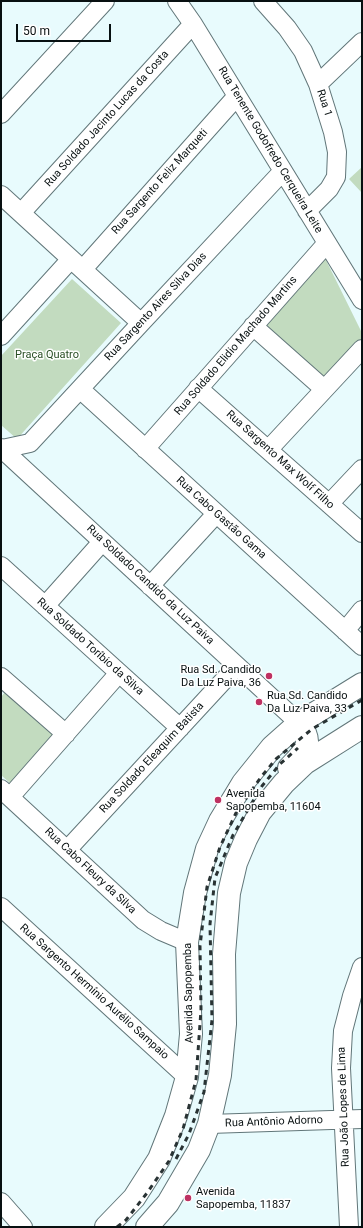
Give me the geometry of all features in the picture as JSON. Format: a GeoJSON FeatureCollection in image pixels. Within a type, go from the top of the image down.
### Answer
{"type":"FeatureCollection","features":[{"type":"Feature","properties":{"kind":"main road","name":"Avenida Sapopemba"},"geometry":{"type":"LineString","coordinates":[[106,1227],[134,1198],[159,1159],[176,1116],[187,1077],[191,1034],[187,942],[194,893],[206,849],[220,821],[243,783],[272,747],[299,723],[362,684]]}},
{"type":"Feature","properties":{"kind":"main road"},"geometry":{"type":"LineString","coordinates":[[284,783],[284,774],[303,752],[308,742],[306,731],[299,723]]}},
{"type":"Feature","properties":{"kind":"main road"},"geometry":{"type":"LineString","coordinates":[[147,1227],[168,1204],[199,1150],[209,1124],[220,1075],[224,1032],[224,954],[229,893],[236,863],[246,839],[260,812],[284,783],[306,764],[362,727]]}},
{"type":"Feature","properties":{"kind":"street"},"geometry":{"type":"LineString","coordinates":[[1,114],[105,1]]}},
{"type":"Feature","properties":{"kind":"street","name":"Rua Tenente Godofredo Cerqueira Leite"},"geometry":{"type":"LineString","coordinates":[[177,1],[193,24],[362,300]]}},
{"type":"Feature","properties":{"kind":"street","name":"Rua 1"},"geometry":{"type":"LineString","coordinates":[[263,1],[287,28],[303,51],[318,84],[333,132],[337,152],[336,177],[329,188],[307,211]]}},
{"type":"Feature","properties":{"kind":"street","name":"Rua Soldado Jacinto Lucas da Costa"},"geometry":{"type":"LineString","coordinates":[[22,214],[193,24]]}},
{"type":"Feature","properties":{"kind":"street"},"geometry":{"type":"LineString","coordinates":[[318,84],[362,42]]}},
{"type":"Feature","properties":{"kind":"street","name":"Rua Sargento Feliz Marqueti"},"geometry":{"type":"LineString","coordinates":[[1,336],[77,264],[236,96]]}},
{"type":"Feature","properties":{"kind":"street","name":"Rua Sargento Aires Silva Dias"},"geometry":{"type":"LineString","coordinates":[[30,443],[283,172]]}},
{"type":"Feature","properties":{"kind":"street"},"geometry":{"type":"LineString","coordinates":[[1,195],[141,323]]}},
{"type":"Feature","properties":{"kind":"street","name":"Rua Soldado Elidio Machado Martins"},"geometry":{"type":"LineString","coordinates":[[145,449],[327,243]]}},
{"type":"Feature","properties":{"kind":"street"},"geometry":{"type":"LineString","coordinates":[[253,326],[324,389]]}},
{"type":"Feature","properties":{"kind":"street"},"geometry":{"type":"LineString","coordinates":[[268,450],[362,349]]}},
{"type":"Feature","properties":{"kind":"street","name":"Rua Sargento Max Wolf Filho"},"geometry":{"type":"LineString","coordinates":[[198,388],[362,533]]}},
{"type":"Feature","properties":{"kind":"street","name":"Rua Cabo Gastão Gama"},"geometry":{"type":"LineString","coordinates":[[80,389],[362,646]]}},
{"type":"Feature","properties":{"kind":"street"},"geometry":{"type":"LineString","coordinates":[[1,449],[30,443],[26,471]]}},
{"type":"Feature","properties":{"kind":"street","name":"Rua Soldado Candido da Luz Paiva"},"geometry":{"type":"LineString","coordinates":[[1,449],[299,723]]}},
{"type":"Feature","properties":{"kind":"street"},"geometry":{"type":"LineString","coordinates":[[329,504],[362,469]]}},
{"type":"Feature","properties":{"kind":"street"},"geometry":{"type":"LineString","coordinates":[[150,586],[216,514]]}},
{"type":"Feature","properties":{"kind":"street"},"geometry":{"type":"LineString","coordinates":[[45,606],[102,542]]}},
{"type":"Feature","properties":{"kind":"street","name":"Rua Soldado Toríbio da Silva"},"geometry":{"type":"LineString","coordinates":[[1,566],[180,728]]}},
{"type":"Feature","properties":{"kind":"street"},"geometry":{"type":"LineString","coordinates":[[345,631],[362,610]]}},
{"type":"Feature","properties":{"kind":"street","name":"Rua Soldado Eleaquim Batista"},"geometry":{"type":"LineString","coordinates":[[67,850],[238,666]]}},
{"type":"Feature","properties":{"kind":"street"},"geometry":{"type":"LineString","coordinates":[[5,793],[66,734],[119,673]]}},
{"type":"Feature","properties":{"kind":"street"},"geometry":{"type":"LineString","coordinates":[[2,679],[66,734]]}},
{"type":"Feature","properties":{"kind":"street","name":"Rua Cabo Fleury da Silva"},"geometry":{"type":"LineString","coordinates":[[5,793],[143,920],[161,931],[187,942]]}},
{"type":"Feature","properties":{"kind":"street","name":"Rua Sargento Hermínio Aurélio Sampaio"},"geometry":{"type":"LineString","coordinates":[[1,907],[187,1077]]}},
{"type":"Feature","properties":{"kind":"street","name":"Rua João Lopes de Lima"},"geometry":{"type":"LineString","coordinates":[[349,1227],[341,1068],[343,1031],[352,996],[362,967]]}},
{"type":"Feature","properties":{"kind":"street","name":"Rua Antônio Adorno"},"geometry":{"type":"LineString","coordinates":[[209,1124],[362,1119]]}},
{"type":"Feature","properties":{"kind":"street"},"geometry":{"type":"LineString","coordinates":[[1,1202],[23,1227]]}},
{"type":"Feature","properties":{"kind":"green space"},"geometry":{"type":"Polygon","coordinates":[[[362,167],[362,193],[349,179],[362,167]]]}},
{"type":"Feature","properties":{"kind":"green space"},"geometry":{"type":"Polygon","coordinates":[[[323,254],[362,333],[362,338],[324,380],[260,323],[323,254]]]}},
{"type":"Feature","properties":{"kind":"green space","name":"Praça Quatro"},"geometry":{"type":"Polygon","coordinates":[[[72,279],[121,323],[17,439],[1,425],[1,356],[72,279]]]}},
{"type":"Feature","properties":{"kind":"green space"},"geometry":{"type":"Polygon","coordinates":[[[6,691],[56,736],[12,785],[1,775],[1,697],[6,691]]]}},
{"type":"Feature","properties":{"kind":"railway"},"geometry":{"type":"LineString","coordinates":[[117,1227],[126,1220],[169,1161],[183,1129],[196,1080],[201,1010],[200,946],[207,887],[220,847],[236,813],[261,777],[276,759],[312,729],[362,700]]}},
{"type":"Feature","properties":{"kind":"railway"},"geometry":{"type":"LineString","coordinates":[[176,1159],[189,1134],[204,1092],[212,1020],[210,924],[215,878],[233,835],[262,786],[280,764],[298,748]]}},
{"type":"Feature","properties":{"kind":"place","name":"Rua Sd. Candido Da Luz Paiva, 36"},"geometry":{"type":"Point","coordinates":[269,676]}},
{"type":"Feature","properties":{"kind":"place","name":"Rua Sd. Candido Da Luz Paiva, 33"},"geometry":{"type":"Point","coordinates":[259,702]}},
{"type":"Feature","properties":{"kind":"place","name":"Avenida Sapopemba, 11604"},"geometry":{"type":"Point","coordinates":[218,800]}},
{"type":"Feature","properties":{"kind":"place","name":"Avenida Sapopemba, 11837"},"geometry":{"type":"Point","coordinates":[188,1198]}}]}
